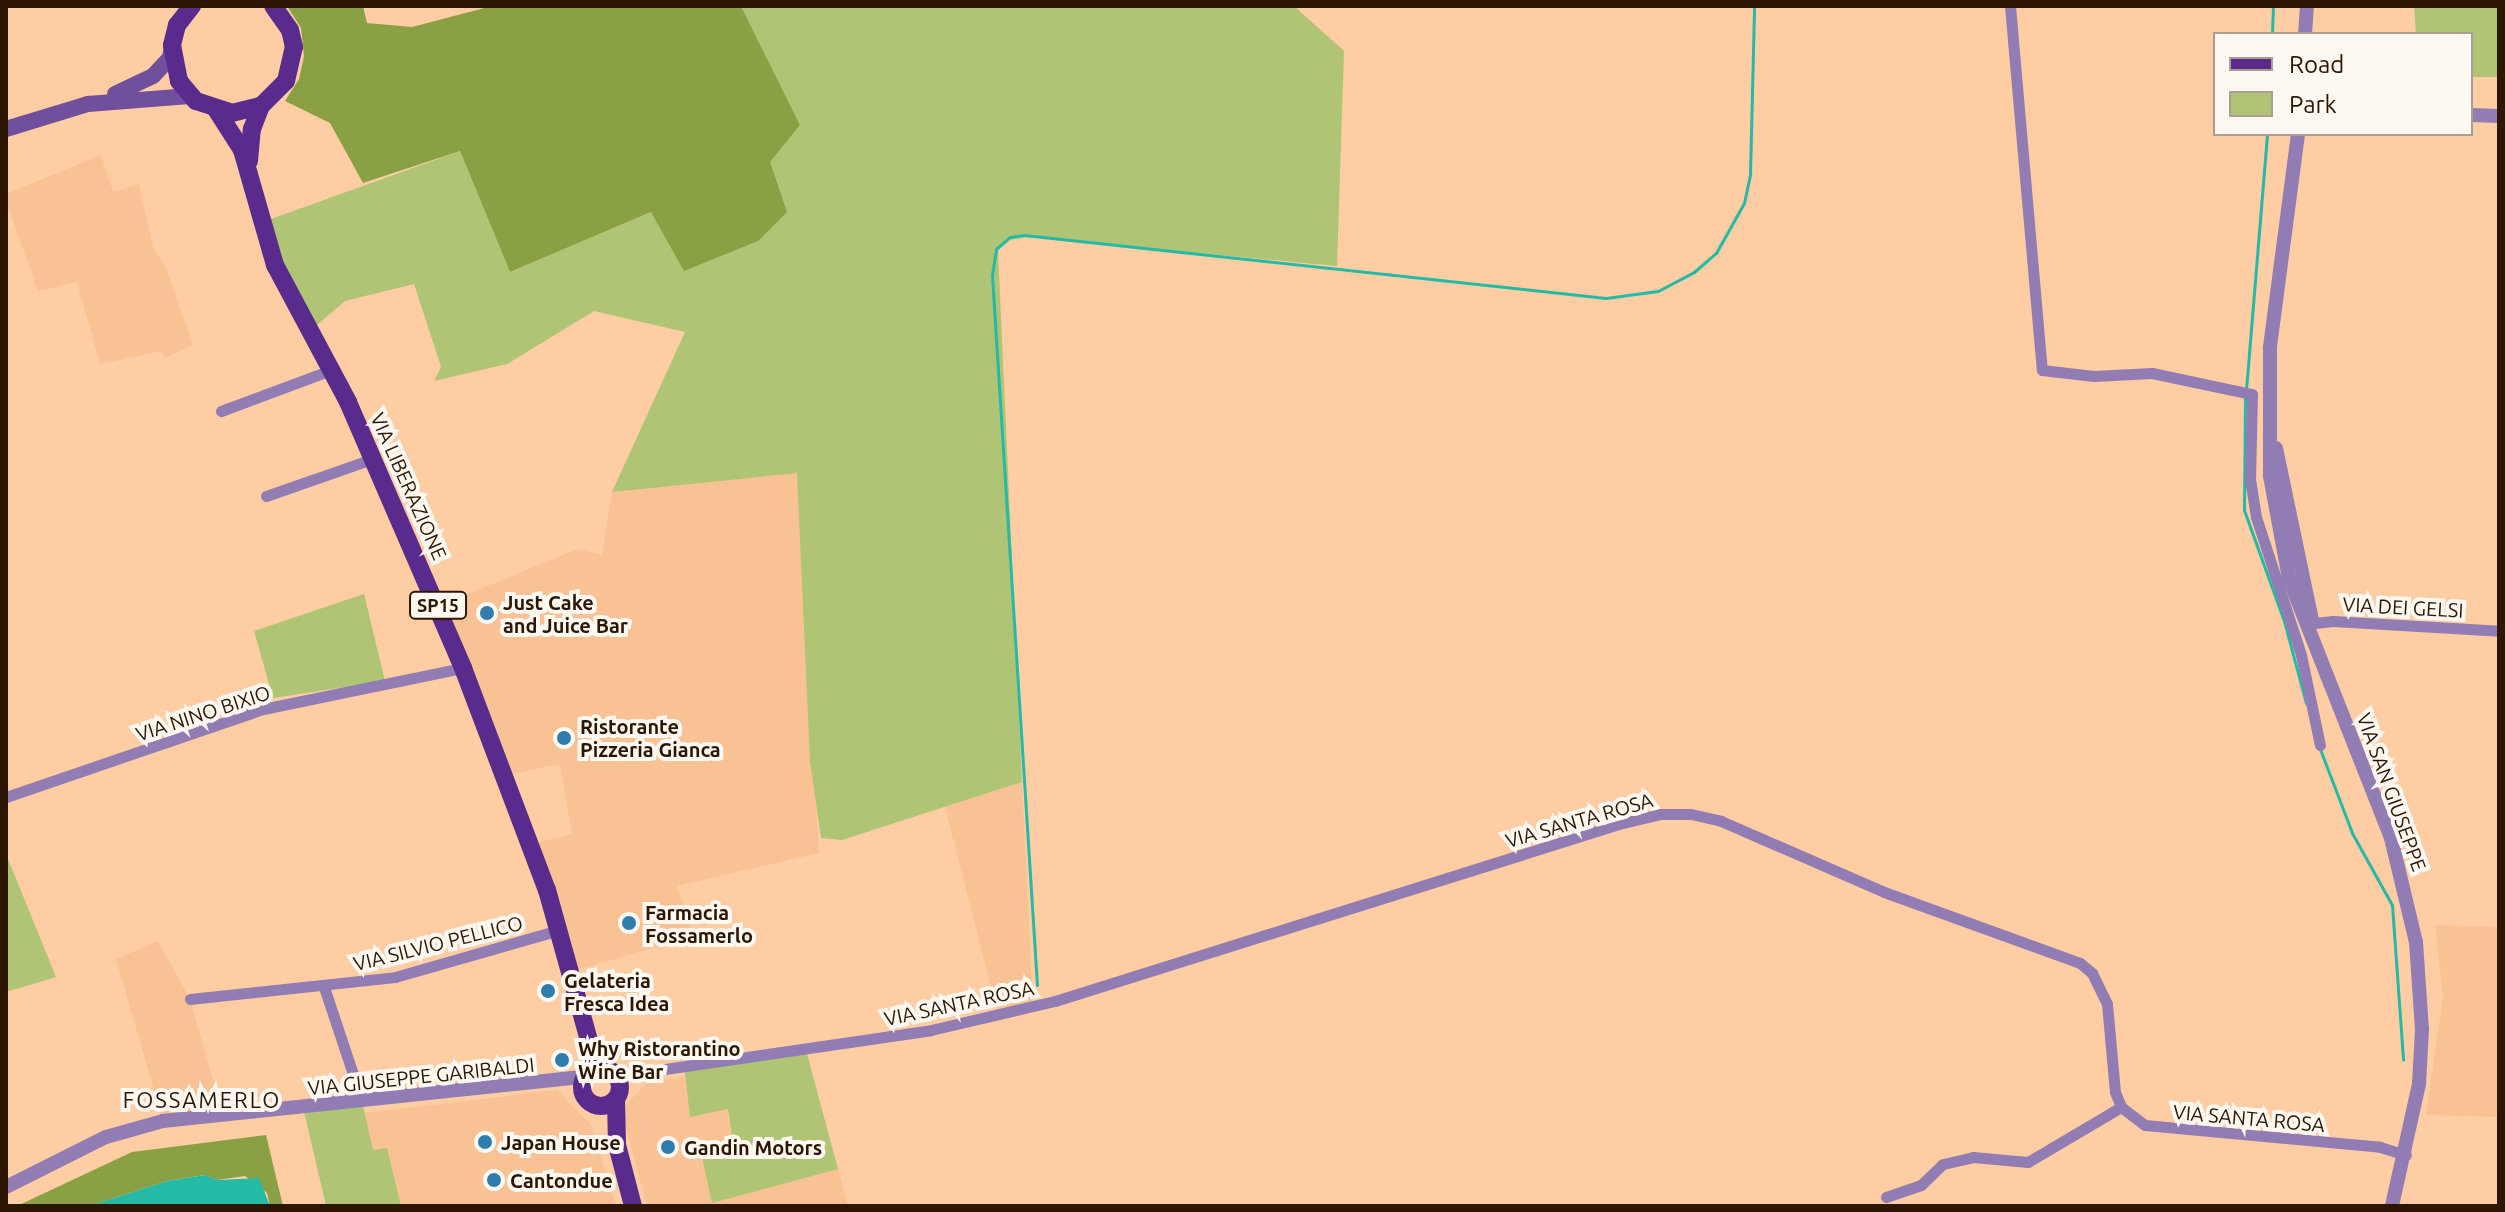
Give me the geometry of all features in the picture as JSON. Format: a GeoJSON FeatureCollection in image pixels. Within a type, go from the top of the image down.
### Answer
{"type":"FeatureCollection","features":[{"type":"Feature","properties":{"kind":"main road","name":"SP15"},"geometry":{"type":"LineString","coordinates":[[261,106],[281,88],[293,65],[290,30],[273,6]]}},
{"type":"Feature","properties":{"kind":"main road"},"geometry":{"type":"LineString","coordinates":[[6,129],[88,104],[148,80],[170,58],[185,9]]}},
{"type":"Feature","properties":{"kind":"main road"},"geometry":{"type":"LineString","coordinates":[[88,104],[190,96],[173,63],[172,45]]}},
{"type":"Feature","properties":{"kind":"main road","name":"SP15"},"geometry":{"type":"LineString","coordinates":[[190,96],[217,111]]}},
{"type":"Feature","properties":{"kind":"main road"},"geometry":{"type":"LineString","coordinates":[[217,111],[261,106]]}},
{"type":"Feature","properties":{"kind":"main road","name":"VIA LIBERAZIONE"},"geometry":{"type":"LineString","coordinates":[[249,176],[252,129],[261,106]]}},
{"type":"Feature","properties":{"kind":"main road","name":"VIA LIBERAZIONE"},"geometry":{"type":"LineString","coordinates":[[217,111],[234,130],[275,265],[331,370],[463,668],[559,930],[591,1048],[597,1084]]}},
{"type":"Feature","properties":{"kind":"main road","name":"SP15"},"geometry":{"type":"LineString","coordinates":[[597,1084],[633,1206]]}},
{"type":"Feature","properties":{"kind":"street"},"geometry":{"type":"LineString","coordinates":[[2010,6],[2042,370],[2094,376],[2152,373],[2246,392],[2254,401],[2250,479],[2256,517],[2301,655],[2320,745]]}},
{"type":"Feature","properties":{"kind":"street"},"geometry":{"type":"LineString","coordinates":[[2305,32],[2307,6]]}},
{"type":"Feature","properties":{"kind":"street"},"geometry":{"type":"LineString","coordinates":[[2473,115],[2499,116]]}},
{"type":"Feature","properties":{"kind":"street","name":"VIA SAN GIUSEPPE"},"geometry":{"type":"LineString","coordinates":[[2298,136],[2270,348],[2271,417],[2281,514],[2309,623],[2391,838],[2416,942],[2421,1052],[2406,1155],[2392,1206]]}},
{"type":"Feature","properties":{"kind":"street"},"geometry":{"type":"LineString","coordinates":[[221,411],[331,370]]}},
{"type":"Feature","properties":{"kind":"street"},"geometry":{"type":"LineString","coordinates":[[266,496],[372,459]]}},
{"type":"Feature","properties":{"kind":"street"},"geometry":{"type":"LineString","coordinates":[[2256,517],[2281,514]]}},
{"type":"Feature","properties":{"kind":"street","name":"VIA DEI GELSI"},"geometry":{"type":"LineString","coordinates":[[2309,623],[2499,631]]}},
{"type":"Feature","properties":{"kind":"street","name":"VIA NINO BIXIO"},"geometry":{"type":"LineString","coordinates":[[6,797],[263,709],[463,668]]}},
{"type":"Feature","properties":{"kind":"street","name":"VIA SANTA ROSA"},"geometry":{"type":"LineString","coordinates":[[597,1084],[640,1072],[931,1030],[1055,1001],[1619,824],[1660,814],[1691,814],[1721,821],[1884,892],[2080,963],[2096,980],[2107,1004],[2115,1092],[2121,1107],[2145,1125],[2380,1147],[2406,1155]]}},
{"type":"Feature","properties":{"kind":"street","name":"VIA SILVIO PELLICO"},"geometry":{"type":"LineString","coordinates":[[190,999],[395,977],[559,930]]}},
{"type":"Feature","properties":{"kind":"street"},"geometry":{"type":"LineString","coordinates":[[324,987],[362,1101]]}},
{"type":"Feature","properties":{"kind":"street","name":"VIA GIUSEPPE GARIBALDI"},"geometry":{"type":"LineString","coordinates":[[6,1187],[106,1137],[163,1121],[362,1101],[597,1084]]}},
{"type":"Feature","properties":{"kind":"street"},"geometry":{"type":"LineString","coordinates":[[1886,1197],[1921,1185],[1943,1164],[1973,1157],[2028,1162],[2121,1107]]}},
{"type":"Feature","properties":{"kind":"shaded area"},"geometry":{"type":"Polygon","coordinates":[[[101,155],[113,192],[139,184],[153,247],[165,265],[193,345],[165,358],[162,351],[100,364],[77,282],[38,291],[6,201],[6,194],[101,155]]]}},
{"type":"Feature","properties":{"kind":"shaded area"},"geometry":{"type":"Polygon","coordinates":[[[797,472],[819,853],[677,886],[694,936],[571,972],[531,844],[572,834],[560,764],[503,776],[438,606],[578,549],[602,555],[612,492],[797,472]]]}},
{"type":"Feature","properties":{"kind":"shaded area"},"geometry":{"type":"Polygon","coordinates":[[[1022,782],[1033,1007],[998,1015],[945,807],[1022,782]]]}},
{"type":"Feature","properties":{"kind":"shaded area"},"geometry":{"type":"Polygon","coordinates":[[[2435,925],[2499,927],[2499,1117],[2426,1115],[2443,997],[2435,925]]]}},
{"type":"Feature","properties":{"kind":"shaded area"},"geometry":{"type":"Polygon","coordinates":[[[158,941],[190,999],[223,1115],[163,1121],[116,959],[158,941]]]}},
{"type":"Feature","properties":{"kind":"shaded area"},"geometry":{"type":"Polygon","coordinates":[[[685,1077],[690,1117],[727,1109],[734,1151],[712,1202],[838,1169],[848,1206],[647,1206],[625,1123],[626,1105],[647,1083],[685,1077]]]}},
{"type":"Feature","properties":{"kind":"shaded area"},"geometry":{"type":"Polygon","coordinates":[[[557,1090],[591,1125],[616,1206],[401,1206],[387,1148],[373,1151],[365,1113],[557,1090]]]}},
{"type":"Feature","properties":{"kind":"green space"},"geometry":{"type":"Polygon","coordinates":[[[287,6],[363,6],[367,23],[412,27],[492,6],[741,6],[800,125],[770,162],[787,212],[758,241],[684,271],[651,212],[510,272],[460,151],[363,183],[330,123],[285,101],[299,79],[304,56],[301,28],[287,6]]]}},
{"type":"Feature","properties":{"kind":"green space"},"geometry":{"type":"Polygon","coordinates":[[[741,6],[1294,6],[1344,51],[1337,266],[1027,237],[1010,240],[998,250],[1022,782],[842,840],[821,838],[810,761],[797,473],[612,492],[685,332],[594,311],[507,364],[434,381],[441,367],[414,284],[345,301],[310,331],[260,223],[460,151],[510,272],[769,162],[800,125],[741,6]]]}},
{"type":"Feature","properties":{"kind":"green space"},"geometry":{"type":"Polygon","coordinates":[[[2414,6],[2499,6],[2499,77],[2473,77],[2473,32],[2416,32],[2414,6]]]}},
{"type":"Feature","properties":{"kind":"green space"},"geometry":{"type":"Polygon","coordinates":[[[364,594],[385,681],[273,698],[254,631],[364,594]]]}},
{"type":"Feature","properties":{"kind":"green space"},"geometry":{"type":"Polygon","coordinates":[[[6,854],[56,977],[6,992],[6,854]]]}},
{"type":"Feature","properties":{"kind":"green space"},"geometry":{"type":"Polygon","coordinates":[[[806,1050],[838,1169],[712,1203],[702,1157],[734,1151],[728,1109],[690,1117],[684,1066],[806,1050]]]}},
{"type":"Feature","properties":{"kind":"green space"},"geometry":{"type":"Polygon","coordinates":[[[362,1101],[373,1150],[387,1148],[401,1206],[326,1206],[303,1107],[362,1101]]]}},
{"type":"Feature","properties":{"kind":"green space"},"geometry":{"type":"Polygon","coordinates":[[[266,1135],[283,1206],[270,1206],[267,1193],[245,1176],[217,1180],[204,1175],[167,1181],[90,1206],[17,1206],[132,1152],[266,1135]]]}},
{"type":"Feature","properties":{"kind":"water"},"geometry":{"type":"Polygon","coordinates":[[[205,1175],[217,1180],[259,1178],[270,1206],[90,1206],[167,1181],[205,1175]]]}},
{"type":"Feature","properties":{"kind":"waterway"},"geometry":{"type":"LineString","coordinates":[[1037,985],[992,275],[996,249],[1010,237],[1024,235],[1606,298],[1658,291],[1694,272],[1716,253],[1744,203],[1750,174],[1754,6]]}},
{"type":"Feature","properties":{"kind":"waterway"},"geometry":{"type":"LineString","coordinates":[[2272,32],[2273,6]]}},
{"type":"Feature","properties":{"kind":"waterway"},"geometry":{"type":"LineString","coordinates":[[2246,390],[2267,136]]}},
{"type":"Feature","properties":{"kind":"waterway"},"geometry":{"type":"LineString","coordinates":[[2245,397],[2244,510],[2284,621],[2306,703]]}},
{"type":"Feature","properties":{"kind":"waterway"},"geometry":{"type":"LineString","coordinates":[[2320,749],[2352,833],[2392,905],[2403,1060]]}},
{"type":"Feature","properties":{"kind":"place","name":"Just Cake and Juice Bar"},"geometry":{"type":"Point","coordinates":[487,613]}},
{"type":"Feature","properties":{"kind":"place","name":"Ristorante Pizzeria Gianca"},"geometry":{"type":"Point","coordinates":[564,738]}},
{"type":"Feature","properties":{"kind":"place","name":"Farmacia Fossamerlo"},"geometry":{"type":"Point","coordinates":[629,923]}},
{"type":"Feature","properties":{"kind":"place","name":"Gelateria Fresca Idea"},"geometry":{"type":"Point","coordinates":[548,991]}},
{"type":"Feature","properties":{"kind":"place","name":"Why Ristorantino Wine Bar"},"geometry":{"type":"Point","coordinates":[562,1060]}},
{"type":"Feature","properties":{"kind":"place","name":"Japan House"},"geometry":{"type":"Point","coordinates":[485,1142]}},
{"type":"Feature","properties":{"kind":"place","name":"Gandin Motors"},"geometry":{"type":"Point","coordinates":[668,1147]}},
{"type":"Feature","properties":{"kind":"place","name":"Cantondue"},"geometry":{"type":"Point","coordinates":[494,1180]}},
{"type":"Feature","properties":{"kind":"district","name":"FOSSAMERLO"},"geometry":{"type":"Point","coordinates":[202,1100]}}]}
